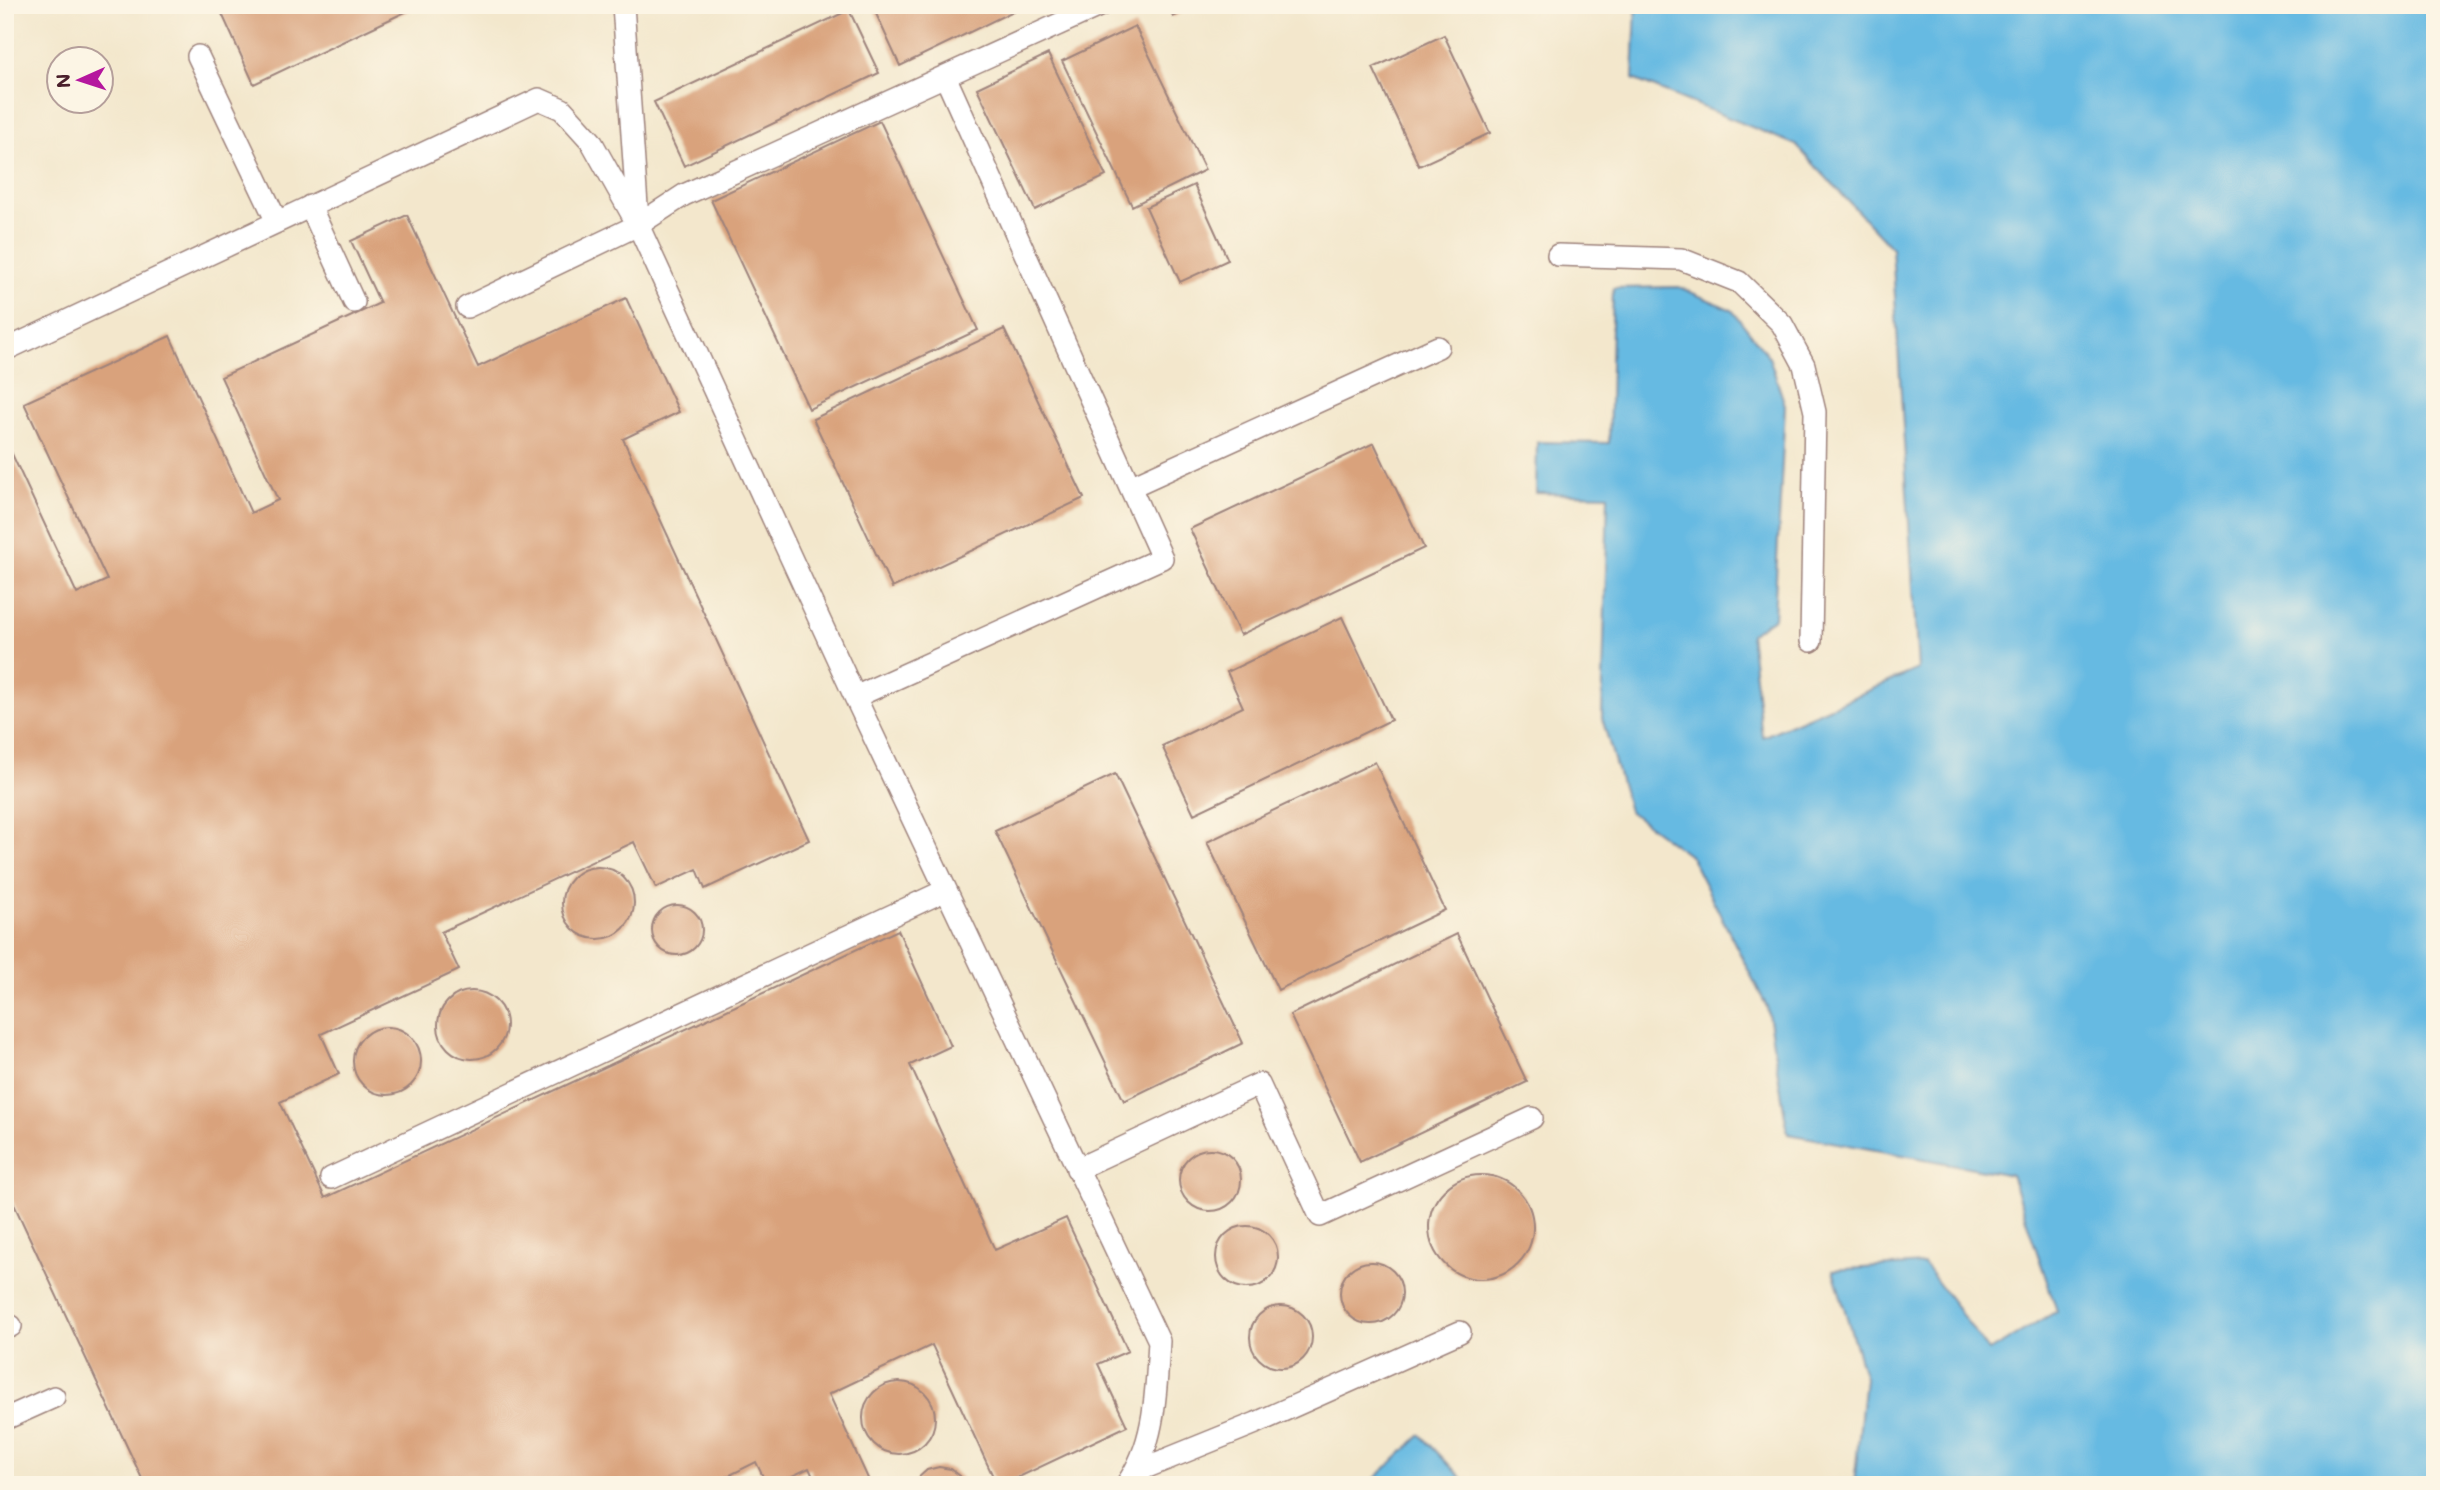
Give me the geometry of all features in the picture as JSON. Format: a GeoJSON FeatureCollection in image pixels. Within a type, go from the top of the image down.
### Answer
{"type":"FeatureCollection","features":[{"type":"Feature","properties":{"kind":"lane"},"geometry":{"type":"LineString","coordinates":[[623,5],[638,225]]}},
{"type":"Feature","properties":{"kind":"lane"},"geometry":{"type":"LineString","coordinates":[[467,307],[638,225],[684,195],[1101,5]]}},
{"type":"Feature","properties":{"kind":"lane"},"geometry":{"type":"LineString","coordinates":[[198,56],[277,222]]}},
{"type":"Feature","properties":{"kind":"lane"},"geometry":{"type":"LineString","coordinates":[[855,697],[1162,558],[945,76]]}},
{"type":"Feature","properties":{"kind":"lane"},"geometry":{"type":"LineString","coordinates":[[5,350],[539,99],[562,109],[591,141],[638,225],[855,697],[1159,1341],[1155,1412],[1131,1478]]}},
{"type":"Feature","properties":{"kind":"lane"},"geometry":{"type":"LineString","coordinates":[[310,206],[354,302]]}},
{"type":"Feature","properties":{"kind":"lane"},"geometry":{"type":"LineString","coordinates":[[1558,255],[1682,259],[1739,282],[1782,324],[1804,365],[1815,412],[1811,641]]}},
{"type":"Feature","properties":{"kind":"lane"},"geometry":{"type":"LineString","coordinates":[[1130,486],[1437,347]]}},
{"type":"Feature","properties":{"kind":"lane"},"geometry":{"type":"LineString","coordinates":[[331,1178],[946,890]]}},
{"type":"Feature","properties":{"kind":"lane"},"geometry":{"type":"LineString","coordinates":[[1077,1169],[1259,1084],[1320,1216],[1532,1118]]}},
{"type":"Feature","properties":{"kind":"lane"},"geometry":{"type":"LineString","coordinates":[[1131,1478],[1460,1332]]}},
{"type":"Feature","properties":{"kind":"lane"},"geometry":{"type":"LineString","coordinates":[[5,1419],[54,1397]]}},
{"type":"Feature","properties":{"kind":"water"},"geometry":{"type":"Polygon","coordinates":[[[1636,5],[2435,5],[2435,1485],[1854,1485],[1865,1378],[1833,1270],[1924,1264],[1989,1351],[2057,1311],[2011,1175],[1788,1134],[1767,1007],[1691,857],[1629,811],[1602,718],[1608,495],[1536,493],[1537,442],[1609,443],[1613,288],[1679,287],[1732,310],[1769,357],[1785,405],[1774,618],[1750,634],[1762,737],[1918,669],[1892,248],[1796,145],[1633,79],[1636,5]]]}},
{"type":"Feature","properties":{"kind":"water"},"geometry":{"type":"Polygon","coordinates":[[[1421,1435],[1468,1485],[1368,1485],[1421,1435]]]}},
{"type":"Feature","properties":{"kind":"building"},"geometry":{"type":"Polygon","coordinates":[[[218,5],[420,5],[254,84],[218,5]]]}},
{"type":"Feature","properties":{"kind":"building"},"geometry":{"type":"Polygon","coordinates":[[[872,5],[1026,5],[900,66],[872,5]]]}},
{"type":"Feature","properties":{"kind":"building"},"geometry":{"type":"Polygon","coordinates":[[[1167,5],[1198,5],[1173,17],[1167,5]]]}},
{"type":"Feature","properties":{"kind":"building"},"geometry":{"type":"Polygon","coordinates":[[[849,10],[879,73],[684,166],[654,102],[849,10]]]}},
{"type":"Feature","properties":{"kind":"building"},"geometry":{"type":"Polygon","coordinates":[[[1135,26],[1205,170],[1132,206],[1062,61],[1135,26]]]}},
{"type":"Feature","properties":{"kind":"building"},"geometry":{"type":"Polygon","coordinates":[[[1444,35],[1490,133],[1419,166],[1373,68],[1444,35]]]}},
{"type":"Feature","properties":{"kind":"building"},"geometry":{"type":"Polygon","coordinates":[[[1048,54],[1106,176],[1035,210],[977,88],[1048,54]]]}},
{"type":"Feature","properties":{"kind":"building"},"geometry":{"type":"Polygon","coordinates":[[[880,121],[978,330],[809,409],[711,200],[880,121]]]}},
{"type":"Feature","properties":{"kind":"building"},"geometry":{"type":"Polygon","coordinates":[[[1194,185],[1228,260],[1180,282],[1146,207],[1194,185]]]}},
{"type":"Feature","properties":{"kind":"building"},"geometry":{"type":"Polygon","coordinates":[[[407,215],[478,367],[626,298],[679,412],[623,439],[809,840],[705,889],[697,869],[656,888],[634,842],[441,932],[459,970],[321,1034],[339,1074],[280,1102],[325,1198],[898,930],[951,1046],[910,1065],[995,1250],[1066,1218],[1128,1351],[1098,1364],[1127,1426],[997,1485],[932,1345],[829,1394],[871,1485],[817,1485],[809,1468],[773,1485],[767,1485],[756,1462],[728,1476],[732,1485],[145,1485],[5,1185],[5,628],[10,625],[5,615],[5,439],[77,594],[107,580],[24,403],[170,336],[251,513],[278,500],[221,377],[380,303],[351,241],[407,215]]]}},
{"type":"Feature","properties":{"kind":"building"},"geometry":{"type":"Polygon","coordinates":[[[1004,329],[1084,498],[892,588],[813,419],[1004,329]]]}},
{"type":"Feature","properties":{"kind":"building"},"geometry":{"type":"Polygon","coordinates":[[[1374,443],[1424,548],[1240,635],[1190,529],[1374,443]]]}},
{"type":"Feature","properties":{"kind":"building"},"geometry":{"type":"Polygon","coordinates":[[[1342,617],[1391,720],[1194,814],[1162,746],[1243,707],[1227,672],[1342,617]]]}},
{"type":"Feature","properties":{"kind":"building"},"geometry":{"type":"Polygon","coordinates":[[[1375,762],[1445,910],[1278,990],[1207,842],[1375,762]]]}},
{"type":"Feature","properties":{"kind":"building"},"geometry":{"type":"Polygon","coordinates":[[[1115,774],[1243,1043],[1124,1101],[995,831],[1115,774]]]}},
{"type":"Feature","properties":{"kind":"building"},"geometry":{"type":"Polygon","coordinates":[[[605,867],[624,877],[632,889],[632,917],[624,929],[612,937],[591,939],[572,929],[564,917],[562,896],[572,877],[584,869],[605,867]]]}},
{"type":"Feature","properties":{"kind":"building"},"geometry":{"type":"Polygon","coordinates":[[[677,905],[694,913],[702,930],[694,947],[677,955],[660,947],[652,930],[660,913],[677,905]]]}},
{"type":"Feature","properties":{"kind":"building"},"geometry":{"type":"Polygon","coordinates":[[[1457,934],[1527,1082],[1360,1162],[1290,1015],[1457,934]]]}},
{"type":"Feature","properties":{"kind":"building"},"geometry":{"type":"Polygon","coordinates":[[[472,991],[485,994],[496,1001],[503,1012],[506,1025],[503,1038],[496,1049],[485,1056],[472,1059],[459,1056],[448,1049],[441,1038],[438,1025],[441,1012],[448,1001],[459,994],[472,991]]]}},
{"type":"Feature","properties":{"kind":"building"},"geometry":{"type":"Polygon","coordinates":[[[387,1027],[400,1030],[411,1037],[418,1048],[421,1061],[418,1074],[411,1085],[400,1092],[387,1095],[374,1092],[363,1085],[356,1074],[353,1061],[356,1048],[363,1037],[374,1030],[387,1027]]]}},
{"type":"Feature","properties":{"kind":"building"},"geometry":{"type":"Polygon","coordinates":[[[1204,1149],[1216,1149],[1232,1158],[1239,1168],[1239,1192],[1232,1202],[1216,1211],[1204,1211],[1193,1206],[1184,1197],[1179,1186],[1179,1174],[1184,1163],[1193,1154],[1204,1149]]]}},
{"type":"Feature","properties":{"kind":"building"},"geometry":{"type":"Polygon","coordinates":[[[1481,1175],[1501,1179],[1518,1190],[1529,1207],[1533,1227],[1529,1247],[1518,1264],[1501,1275],[1481,1279],[1461,1275],[1444,1264],[1433,1247],[1429,1227],[1433,1207],[1444,1190],[1461,1179],[1481,1175]]]}},
{"type":"Feature","properties":{"kind":"building"},"geometry":{"type":"Polygon","coordinates":[[[1247,1226],[1259,1228],[1269,1235],[1276,1245],[1276,1269],[1269,1279],[1259,1286],[1247,1288],[1235,1286],[1225,1279],[1218,1269],[1216,1257],[1218,1245],[1225,1235],[1235,1228],[1247,1226]]]}},
{"type":"Feature","properties":{"kind":"building"},"geometry":{"type":"Polygon","coordinates":[[[1365,1262],[1377,1262],[1393,1271],[1400,1281],[1400,1305],[1393,1315],[1377,1324],[1365,1324],[1354,1319],[1345,1310],[1340,1299],[1340,1287],[1345,1276],[1354,1267],[1365,1262]]]}},
{"type":"Feature","properties":{"kind":"building"},"geometry":{"type":"Polygon","coordinates":[[[1281,1306],[1293,1308],[1303,1315],[1310,1325],[1310,1349],[1303,1359],[1293,1366],[1281,1368],[1269,1366],[1259,1359],[1252,1349],[1250,1337],[1252,1325],[1259,1315],[1269,1308],[1281,1306]]]}},
{"type":"Feature","properties":{"kind":"building"},"geometry":{"type":"Polygon","coordinates":[[[899,1382],[919,1388],[929,1398],[935,1418],[929,1438],[919,1448],[899,1454],[879,1448],[869,1438],[863,1418],[869,1398],[879,1388],[899,1382]]]}},
{"type":"Feature","properties":{"kind":"building"},"geometry":{"type":"Polygon","coordinates":[[[939,1467],[951,1469],[960,1476],[965,1485],[915,1485],[927,1470],[939,1467]]]}}]}
